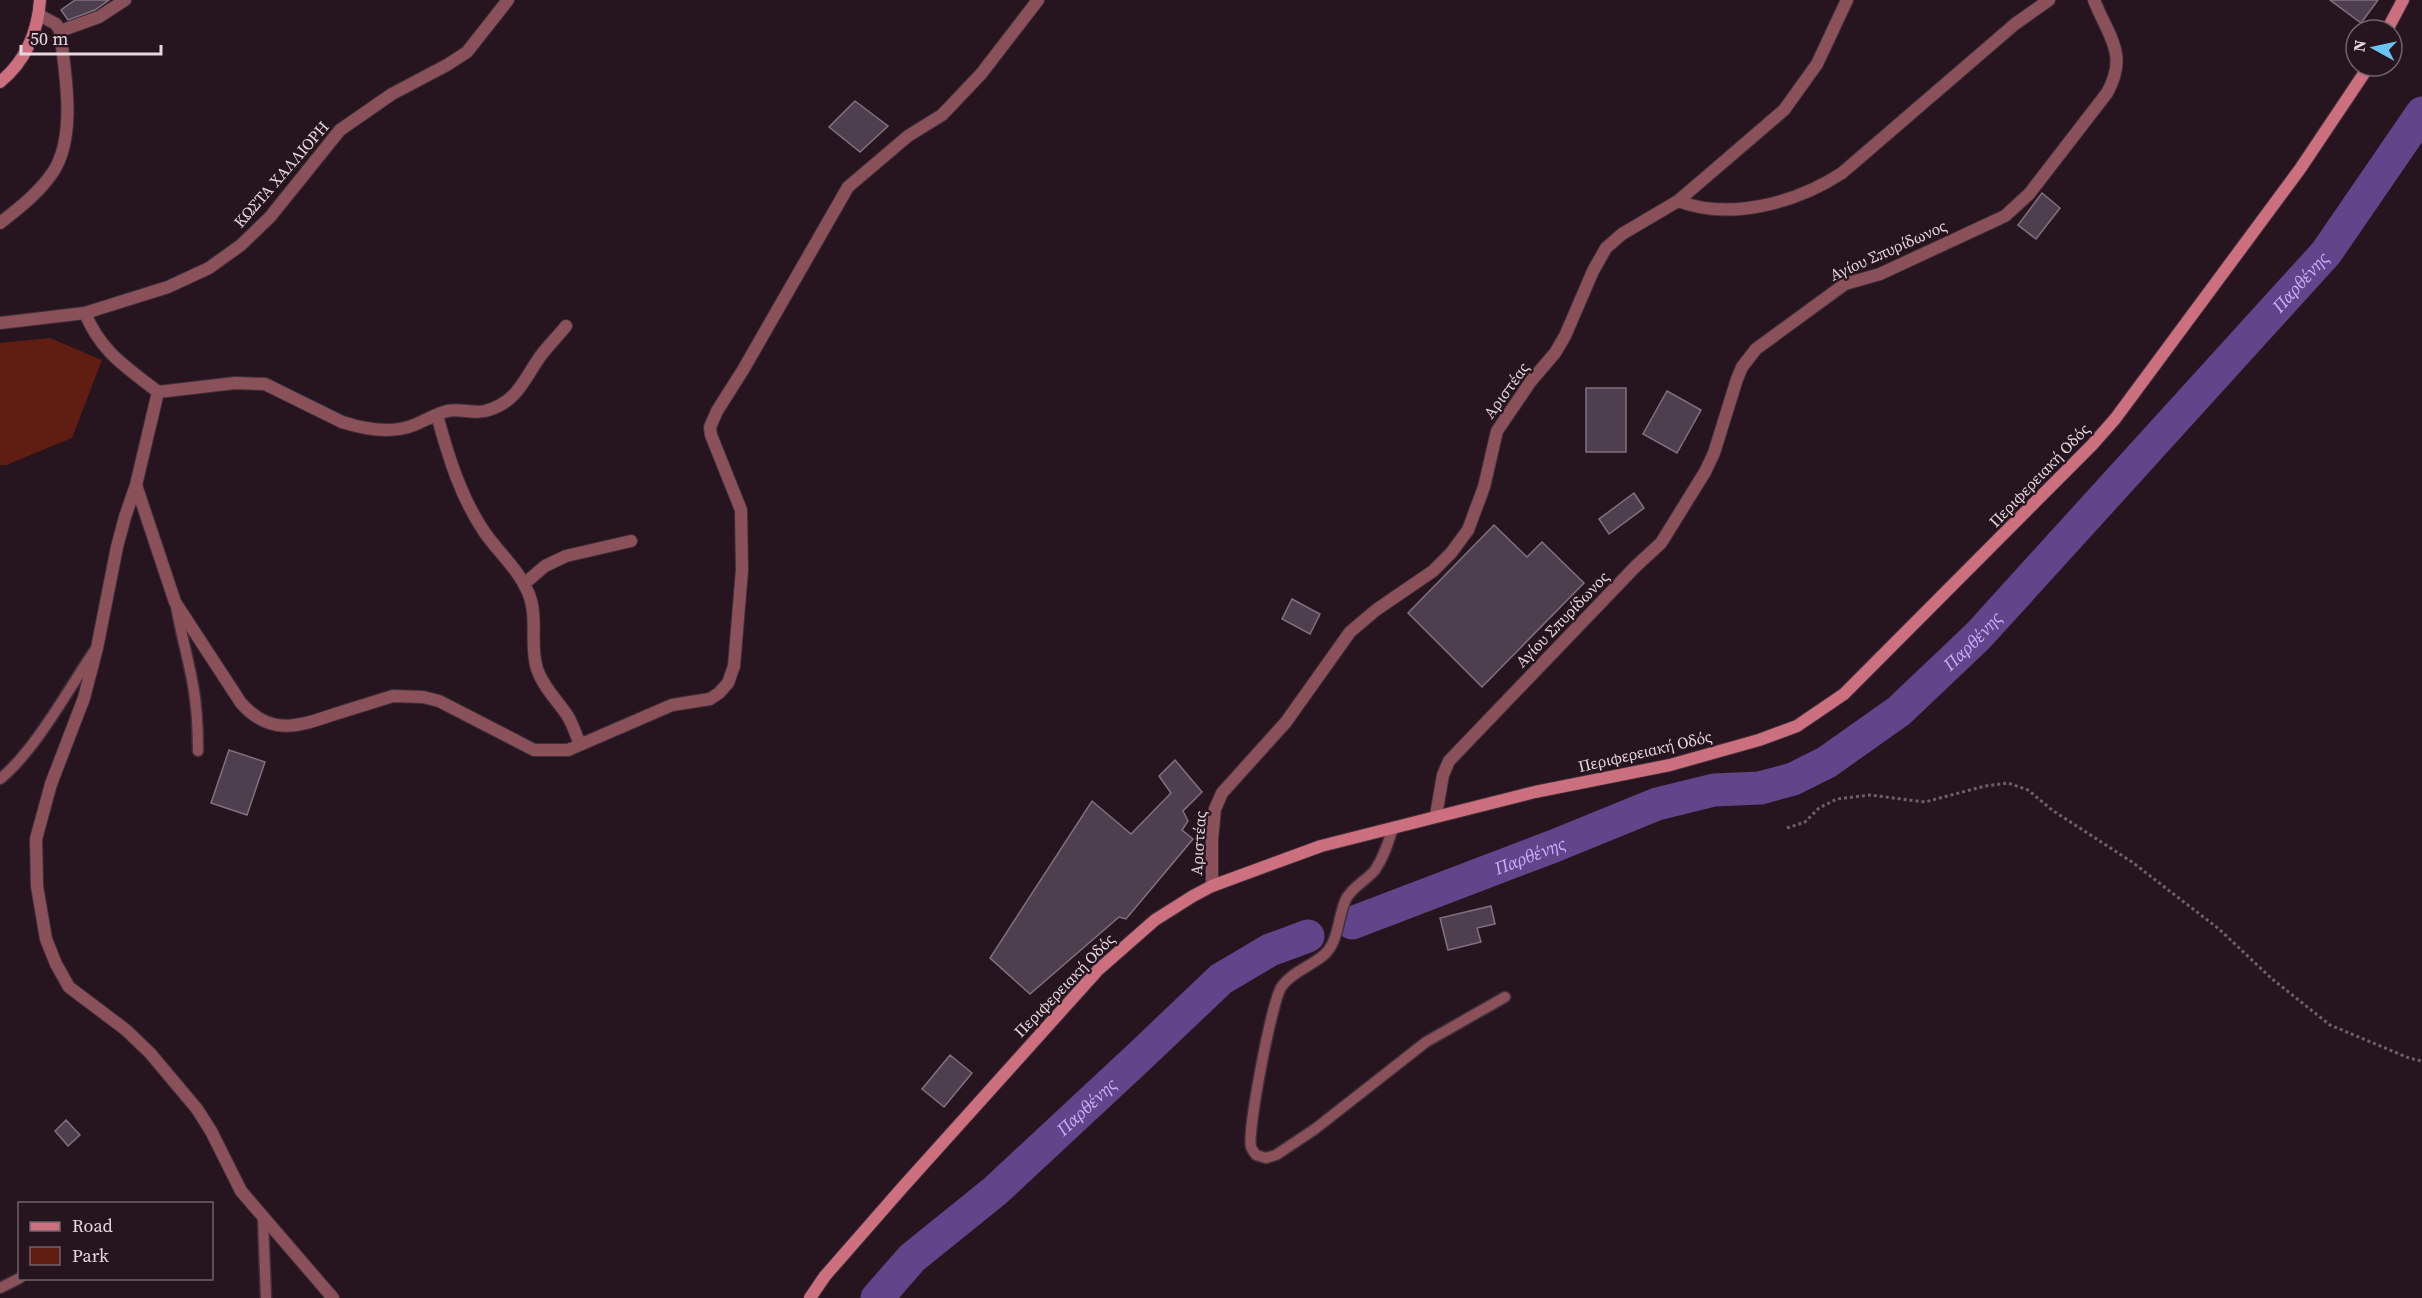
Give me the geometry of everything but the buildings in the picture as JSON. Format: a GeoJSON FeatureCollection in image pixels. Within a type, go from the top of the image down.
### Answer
{"type":"FeatureCollection","features":[{"type":"Feature","properties":{"kind":"main road"},"geometry":{"type":"LineString","coordinates":[[0,82],[15,70],[26,52],[39,15],[40,0]]}},
{"type":"Feature","properties":{"kind":"main road"},"geometry":{"type":"LineString","coordinates":[[2393,18],[2403,0]]}},
{"type":"Feature","properties":{"kind":"main road","name":"Περιφερειακή Οδός"},"geometry":{"type":"LineString","coordinates":[[810,1298],[825,1276],[902,1188],[1098,970],[1155,920],[1212,886],[1321,846],[1436,815],[1670,765],[1759,740],[1797,726],[1844,694],[2115,419],[2300,169],[2361,78]]}},
{"type":"Feature","properties":{"kind":"street"},"geometry":{"type":"LineString","coordinates":[[60,31],[99,17],[125,0]]}},
{"type":"Feature","properties":{"kind":"street","name":"ΚΩΣΤΑ ΧΑΛΛΙΟΡΗ"},"geometry":{"type":"LineString","coordinates":[[0,323],[85,313],[188,279],[228,255],[270,217],[340,130],[392,94],[467,52],[508,0]]}},
{"type":"Feature","properties":{"kind":"street"},"geometry":{"type":"LineString","coordinates":[[136,485],[175,602],[241,703],[252,715],[263,722],[275,726],[307,724],[393,696],[407,695],[439,702],[534,750],[555,751],[568,750],[672,705],[710,699],[719,693],[728,682],[734,666],[743,543],[741,510],[711,435],[710,427],[717,411],[848,187],[908,136],[942,115],[981,74],[1038,0]]}},
{"type":"Feature","properties":{"kind":"street","name":"Αριστέας"},"geometry":{"type":"LineString","coordinates":[[1212,886],[1215,809],[1222,793],[1286,722],[1350,632],[1376,610],[1433,571],[1451,553],[1468,530],[1477,510],[1497,430],[1531,381],[1555,353],[1565,336],[1600,257],[1612,241],[1677,201],[1768,126],[1794,98],[1824,51],[1847,0]]}},
{"type":"Feature","properties":{"kind":"street"},"geometry":{"type":"LineString","coordinates":[[1677,201],[1708,210],[1753,206],[1787,201],[1823,185],[1842,173],[2015,24],[2049,0]]}},
{"type":"Feature","properties":{"kind":"street","name":"Αγίου Σπυρίδωνος"},"geometry":{"type":"LineString","coordinates":[[1436,815],[1443,775],[1449,761],[1636,566],[1661,543],[1705,472],[1714,453],[1737,379],[1742,367],[1756,349],[1845,284],[1880,274],[2004,216],[2029,194],[2107,93],[2114,77],[2118,60],[2115,46],[2094,0]]}},
{"type":"Feature","properties":{"kind":"street"},"geometry":{"type":"LineString","coordinates":[[0,223],[40,189],[53,171],[62,150],[67,99],[60,31],[56,24],[39,15]]}},
{"type":"Feature","properties":{"kind":"street"},"geometry":{"type":"LineString","coordinates":[[85,313],[103,347],[158,392],[235,383],[265,384],[342,422],[381,429],[407,428],[437,415],[456,410],[477,412],[486,410],[512,397],[523,386],[541,356],[566,326]]}},
{"type":"Feature","properties":{"kind":"street"},"geometry":{"type":"LineString","coordinates":[[158,392],[136,485],[125,517],[84,698],[51,784],[36,839],[37,886],[46,939],[69,987],[126,1030],[150,1053],[197,1109],[211,1131],[241,1191],[333,1298]]}},
{"type":"Feature","properties":{"kind":"street"},"geometry":{"type":"LineString","coordinates":[[437,415],[452,471],[485,532],[515,568],[524,584],[533,607],[533,655],[538,671],[551,695],[568,717],[580,745]]}},
{"type":"Feature","properties":{"kind":"street"},"geometry":{"type":"LineString","coordinates":[[524,584],[545,567],[566,556],[631,541]]}},
{"type":"Feature","properties":{"kind":"lane"},"geometry":{"type":"LineString","coordinates":[[175,602],[193,684],[198,718],[198,751]]}},
{"type":"Feature","properties":{"kind":"lane"},"geometry":{"type":"LineString","coordinates":[[0,778],[16,764],[46,724],[97,648]]}},
{"type":"Feature","properties":{"kind":"lane"},"geometry":{"type":"LineString","coordinates":[[1393,828],[1384,855],[1374,871],[1348,896],[1341,911],[1332,946],[1325,954],[1288,978],[1280,988],[1271,1019],[1254,1117],[1251,1146],[1256,1155],[1266,1158],[1276,1155],[1315,1129],[1426,1042],[1505,997]]}},
{"type":"Feature","properties":{"kind":"lane"},"geometry":{"type":"LineString","coordinates":[[263,1219],[266,1298]]}},
{"type":"Feature","properties":{"kind":"lane"},"geometry":{"type":"LineString","coordinates":[[0,1288],[18,1279]]}},
{"type":"Feature","properties":{"kind":"path"},"geometry":{"type":"LineString","coordinates":[[1787,828],[1805,822],[1819,808],[1837,798],[1870,795],[1925,802],[1985,786],[2008,783],[2028,790],[2052,810],[2141,868],[2219,929],[2287,992],[2331,1025],[2409,1058],[2422,1061]]}},
{"type":"Feature","properties":{"kind":"green space"},"geometry":{"type":"Polygon","coordinates":[[[50,338],[102,360],[72,438],[6,465],[0,465],[0,343],[50,338]]]}},
{"type":"Feature","properties":{"kind":"waterway","name":"Παρθένης"},"geometry":{"type":"LineString","coordinates":[[1352,923],[1657,804],[1714,790],[1760,788],[1793,779],[1827,762],[1899,711],[1978,636],[2326,253],[2422,113]]}},
{"type":"Feature","properties":{"kind":"waterway","name":"Παρθένης"},"geometry":{"type":"LineString","coordinates":[[877,1298],[912,1258],[995,1191],[1221,979],[1270,950],[1308,936]]}}]}
